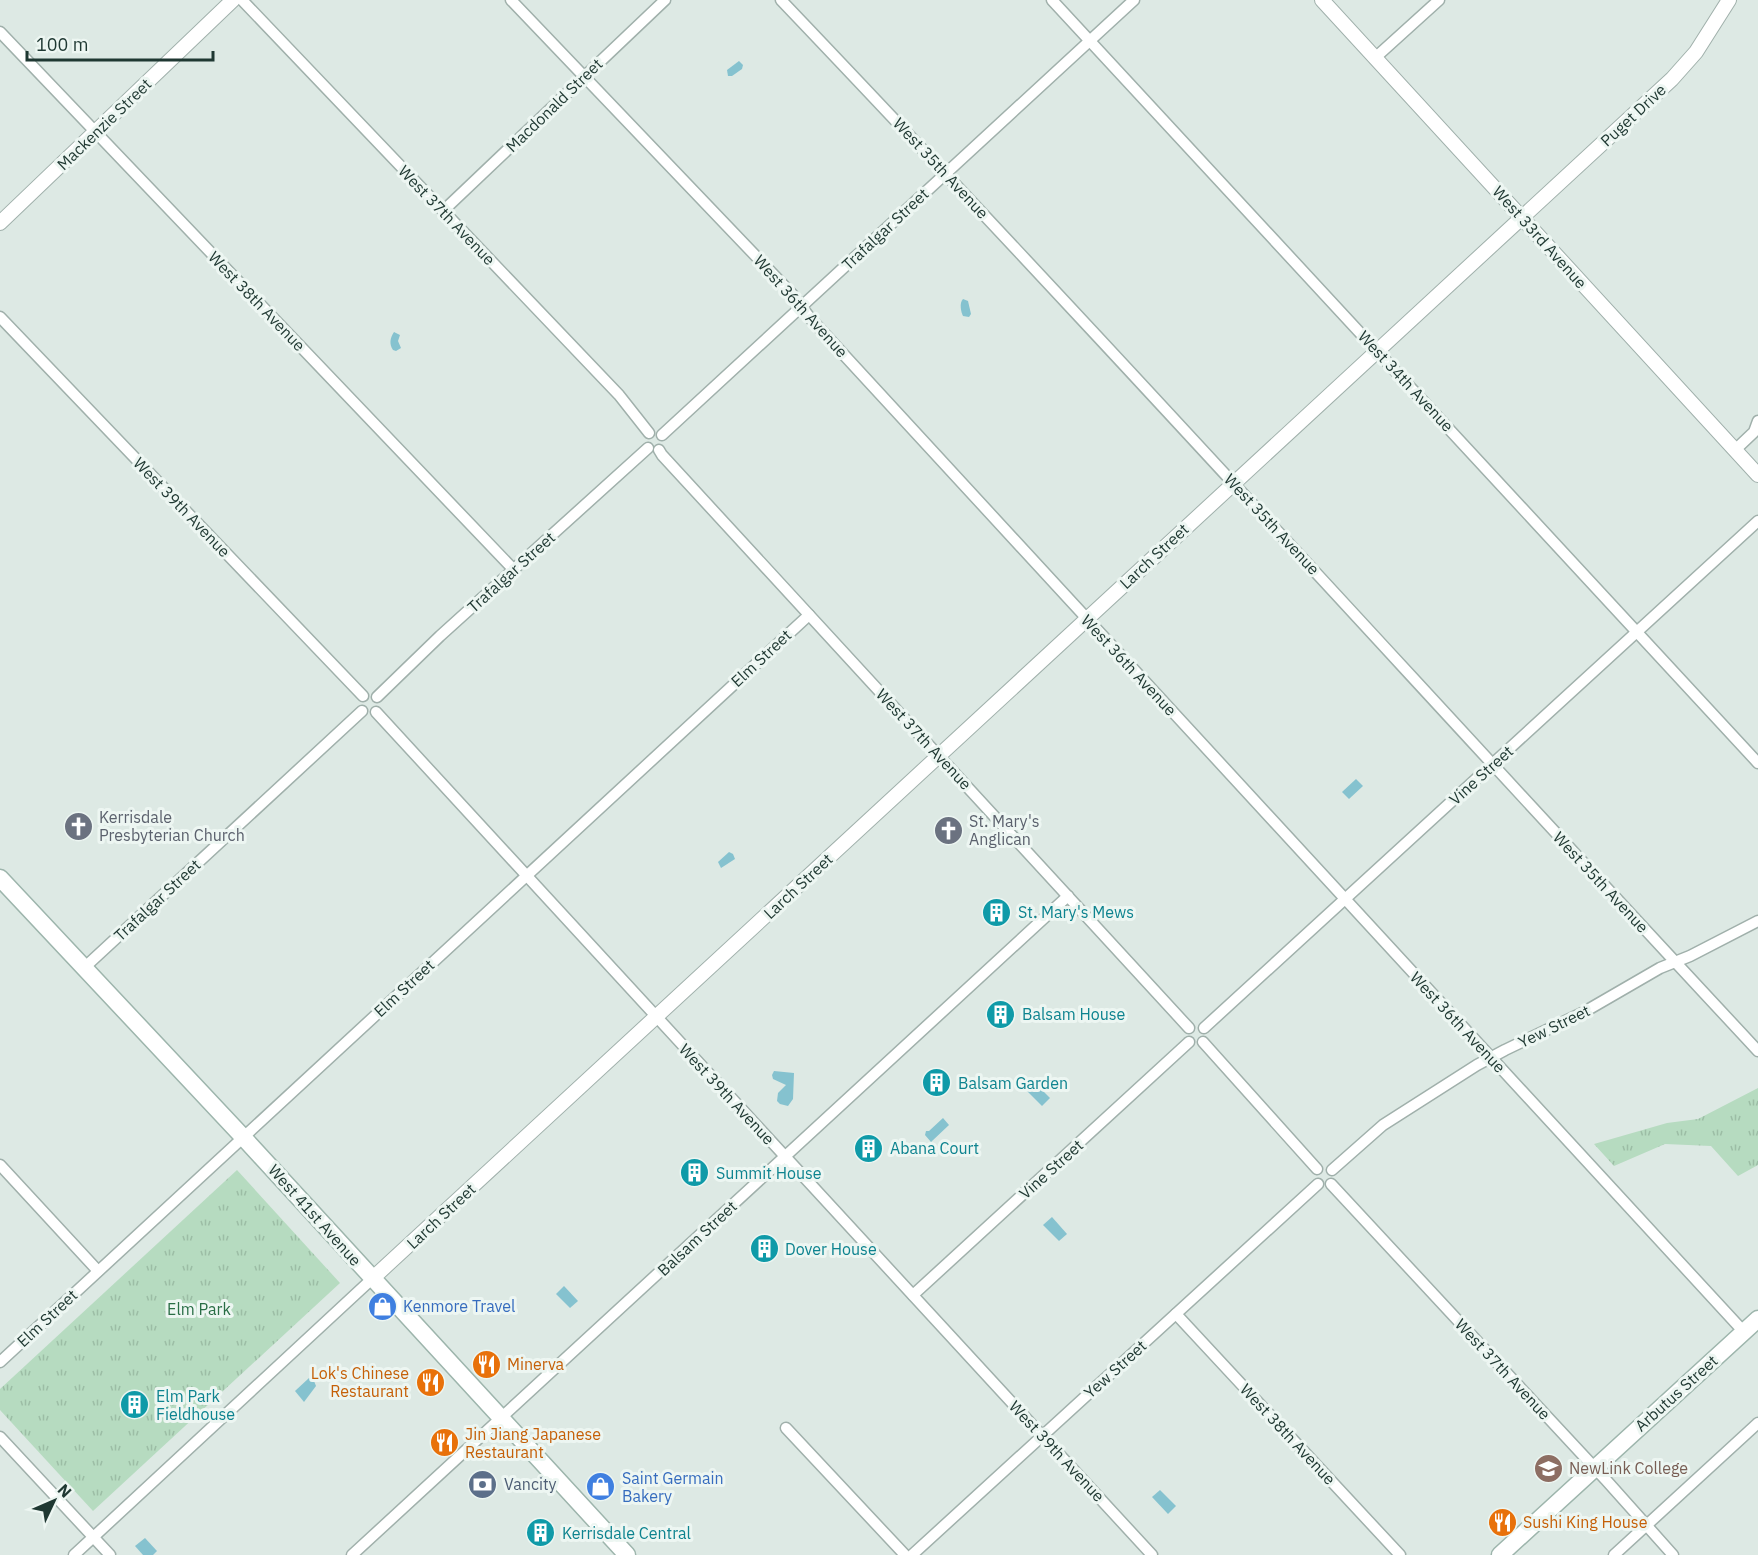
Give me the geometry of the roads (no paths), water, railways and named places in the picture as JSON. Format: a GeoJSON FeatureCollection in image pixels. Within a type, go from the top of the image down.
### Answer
{"type":"FeatureCollection","features":[{"type":"Feature","properties":{"kind":"main road","name":"West 41st Avenue"},"geometry":{"type":"LineString","coordinates":[[0,878],[243,1137],[627,1555]]}},
{"type":"Feature","properties":{"kind":"main road","name":"Arbutus Street"},"geometry":{"type":"LineString","coordinates":[[1500,1555],[1758,1319]]}},
{"type":"Feature","properties":{"kind":"street","name":"Mackenzie Street"},"geometry":{"type":"LineString","coordinates":[[0,223],[233,0]]}},
{"type":"Feature","properties":{"kind":"street","name":"West 37th Avenue"},"geometry":{"type":"LineString","coordinates":[[242,0],[619,394],[649,433]]}},
{"type":"Feature","properties":{"kind":"street","name":"West 36th Avenue"},"geometry":{"type":"LineString","coordinates":[[511,0],[801,306],[1744,1332]]}},
{"type":"Feature","properties":{"kind":"street","name":"Macdonald Street"},"geometry":{"type":"LineString","coordinates":[[443,210],[665,0]]}},
{"type":"Feature","properties":{"kind":"street","name":"West 35th Avenue"},"geometry":{"type":"LineString","coordinates":[[782,0],[1234,482],[1758,1051]]}},
{"type":"Feature","properties":{"kind":"street","name":"West 34th Avenue"},"geometry":{"type":"LineString","coordinates":[[1052,0],[1758,763]]}},
{"type":"Feature","properties":{"kind":"street","name":"Trafalgar Street"},"geometry":{"type":"LineString","coordinates":[[662,435],[1134,0]]}},
{"type":"Feature","properties":{"kind":"street","name":"West 33rd Avenue"},"geometry":{"type":"LineString","coordinates":[[1322,0],[1758,475]]}},
{"type":"Feature","properties":{"kind":"street"},"geometry":{"type":"LineString","coordinates":[[1376,57],[1439,0]]}},
{"type":"Feature","properties":{"kind":"street","name":"Puget Drive"},"geometry":{"type":"LineString","coordinates":[[1522,216],[1672,79],[1696,52],[1729,0]]}},
{"type":"Feature","properties":{"kind":"street","name":"West 38th Avenue"},"geometry":{"type":"LineString","coordinates":[[0,32],[514,570]]}},
{"type":"Feature","properties":{"kind":"street","name":"Larch Street"},"geometry":{"type":"LineString","coordinates":[[74,1555],[1522,216]]}},
{"type":"Feature","properties":{"kind":"street","name":"West 39th Avenue"},"geometry":{"type":"LineString","coordinates":[[0,317],[363,696]]}},
{"type":"Feature","properties":{"kind":"street"},"geometry":{"type":"LineString","coordinates":[[1735,450],[1754,432],[1758,421]]}},
{"type":"Feature","properties":{"kind":"street"},"geometry":{"type":"LineString","coordinates":[[656,431],[662,435],[664,443],[659,450],[653,451],[648,448],[645,440],[649,433],[656,431]]}},
{"type":"Feature","properties":{"kind":"street","name":"Trafalgar Street"},"geometry":{"type":"LineString","coordinates":[[377,697],[440,636],[648,448]]}},
{"type":"Feature","properties":{"kind":"street","name":"West 37th Avenue"},"geometry":{"type":"LineString","coordinates":[[659,450],[1189,1028]]}},
{"type":"Feature","properties":{"kind":"street","name":"Vine Street"},"geometry":{"type":"LineString","coordinates":[[1204,1028],[1758,521]]}},
{"type":"Feature","properties":{"kind":"street","name":"Elm Street"},"geometry":{"type":"LineString","coordinates":[[0,1362],[809,615]]}},
{"type":"Feature","properties":{"kind":"street"},"geometry":{"type":"LineString","coordinates":[[370,694],[377,697],[379,705],[376,712],[369,714],[362,711],[360,704],[363,696],[370,694]]}},
{"type":"Feature","properties":{"kind":"street","name":"Trafalgar Street"},"geometry":{"type":"LineString","coordinates":[[85,967],[362,711]]}},
{"type":"Feature","properties":{"kind":"street","name":"West 39th Avenue"},"geometry":{"type":"LineString","coordinates":[[376,712],[1152,1555]]}},
{"type":"Feature","properties":{"kind":"street","name":"Balsam Street"},"geometry":{"type":"LineString","coordinates":[[352,1555],[1068,896]]}},
{"type":"Feature","properties":{"kind":"street","name":"Yew Street"},"geometry":{"type":"LineString","coordinates":[[1332,1170],[1383,1125],[1491,1058],[1584,1012],[1660,968],[1758,921]]}},
{"type":"Feature","properties":{"kind":"street"},"geometry":{"type":"LineString","coordinates":[[1196,1025],[1204,1028],[1206,1035],[1203,1042],[1196,1045],[1189,1042],[1186,1035],[1189,1028],[1196,1025]]}},
{"type":"Feature","properties":{"kind":"street","name":"Vine Street"},"geometry":{"type":"LineString","coordinates":[[913,1295],[1189,1042]]}},
{"type":"Feature","properties":{"kind":"street"},"geometry":{"type":"LineString","coordinates":[[1203,1042],[1317,1169]]}},
{"type":"Feature","properties":{"kind":"street"},"geometry":{"type":"LineString","coordinates":[[0,1165],[98,1271]]}},
{"type":"Feature","properties":{"kind":"street"},"geometry":{"type":"LineString","coordinates":[[1325,1167],[1332,1170],[1334,1177],[1331,1184],[1324,1186],[1318,1184],[1314,1177],[1317,1169],[1325,1167]]}},
{"type":"Feature","properties":{"kind":"street","name":"Yew Street"},"geometry":{"type":"LineString","coordinates":[[912,1555],[1318,1184]]}},
{"type":"Feature","properties":{"kind":"street","name":"West 37th Avenue"},"geometry":{"type":"LineString","coordinates":[[1331,1184],[1673,1555]]}},
{"type":"Feature","properties":{"kind":"street","name":"West 38th Avenue"},"geometry":{"type":"LineString","coordinates":[[1176,1314],[1400,1555]]}},
{"type":"Feature","properties":{"kind":"street"},"geometry":{"type":"LineString","coordinates":[[1614,1555],[1758,1423]]}},
{"type":"Feature","properties":{"kind":"street"},"geometry":{"type":"LineString","coordinates":[[786,1428],[905,1555]]}},
{"type":"Feature","properties":{"kind":"street"},"geometry":{"type":"LineString","coordinates":[[0,1437],[110,1555]]}},
{"type":"Feature","properties":{"kind":"water"},"geometry":{"type":"Polygon","coordinates":[[[739,61],[743,65],[742,69],[728,76],[727,70],[739,61]]]}},
{"type":"Feature","properties":{"kind":"water"},"geometry":{"type":"Polygon","coordinates":[[[963,299],[968,301],[971,314],[969,317],[962,314],[963,299]]]}},
{"type":"Feature","properties":{"kind":"water"},"geometry":{"type":"Polygon","coordinates":[[[394,332],[400,335],[398,341],[401,348],[396,351],[393,350],[391,343],[394,332]]]}},
{"type":"Feature","properties":{"kind":"water"},"geometry":{"type":"Polygon","coordinates":[[[1356,779],[1363,786],[1349,799],[1342,792],[1356,779]]]}},
{"type":"Feature","properties":{"kind":"water"},"geometry":{"type":"Polygon","coordinates":[[[729,852],[735,859],[721,868],[718,862],[729,852]]]}},
{"type":"Feature","properties":{"kind":"water"},"geometry":{"type":"Polygon","coordinates":[[[774,1071],[794,1073],[793,1099],[788,1106],[777,1101],[778,1093],[786,1085],[773,1079],[774,1071]]]}},
{"type":"Feature","properties":{"kind":"water"},"geometry":{"type":"Polygon","coordinates":[[[1033,1081],[1050,1098],[1042,1106],[1025,1089],[1033,1081]]]}},
{"type":"Feature","properties":{"kind":"water"},"geometry":{"type":"Polygon","coordinates":[[[943,1118],[949,1125],[931,1142],[925,1135],[926,1131],[929,1131],[943,1118]]]}},
{"type":"Feature","properties":{"kind":"water"},"geometry":{"type":"Polygon","coordinates":[[[1052,1217],[1067,1234],[1059,1241],[1043,1225],[1052,1217]]]}},
{"type":"Feature","properties":{"kind":"water"},"geometry":{"type":"Polygon","coordinates":[[[564,1286],[578,1301],[570,1308],[556,1294],[564,1286]]]}},
{"type":"Feature","properties":{"kind":"water"},"geometry":{"type":"Polygon","coordinates":[[[309,1378],[316,1386],[304,1402],[295,1391],[309,1378]]]}},
{"type":"Feature","properties":{"kind":"water"},"geometry":{"type":"Polygon","coordinates":[[[1160,1490],[1176,1506],[1168,1514],[1152,1497],[1160,1490]]]}},
{"type":"Feature","properties":{"kind":"water"},"geometry":{"type":"Polygon","coordinates":[[[145,1538],[157,1551],[153,1555],[143,1555],[135,1546],[145,1538]]]}},
{"type":"Feature","properties":{"kind":"place","name":"Kerrisdale Presbyterian Church"},"geometry":{"type":"Point","coordinates":[78,826]}},
{"type":"Feature","properties":{"kind":"place","name":"St. Mary's Anglican"},"geometry":{"type":"Point","coordinates":[948,830]}},
{"type":"Feature","properties":{"kind":"place","name":"St. Mary's Mews"},"geometry":{"type":"Point","coordinates":[997,912]}},
{"type":"Feature","properties":{"kind":"place","name":"Balsam House"},"geometry":{"type":"Point","coordinates":[1001,1014]}},
{"type":"Feature","properties":{"kind":"place","name":"Balsam Garden"},"geometry":{"type":"Point","coordinates":[937,1083]}},
{"type":"Feature","properties":{"kind":"place","name":"Abana Court"},"geometry":{"type":"Point","coordinates":[869,1148]}},
{"type":"Feature","properties":{"kind":"place","name":"Summit House"},"geometry":{"type":"Point","coordinates":[695,1173]}},
{"type":"Feature","properties":{"kind":"place","name":"Dover House"},"geometry":{"type":"Point","coordinates":[764,1249]}},
{"type":"Feature","properties":{"kind":"place","name":"Kenmore Travel"},"geometry":{"type":"Point","coordinates":[382,1306]}},
{"type":"Feature","properties":{"kind":"place","name":"Minerva"},"geometry":{"type":"Point","coordinates":[486,1364]}},
{"type":"Feature","properties":{"kind":"place","name":"Lok's Chinese Restaurant"},"geometry":{"type":"Point","coordinates":[430,1382]}},
{"type":"Feature","properties":{"kind":"place","name":"Elm Park Fieldhouse"},"geometry":{"type":"Point","coordinates":[135,1405]}},
{"type":"Feature","properties":{"kind":"place","name":"Jin Jiang Japanese Restaurant"},"geometry":{"type":"Point","coordinates":[444,1443]}},
{"type":"Feature","properties":{"kind":"place","name":"NewLink College"},"geometry":{"type":"Point","coordinates":[1548,1468]}},
{"type":"Feature","properties":{"kind":"place","name":"Vancity"},"geometry":{"type":"Point","coordinates":[483,1484]}},
{"type":"Feature","properties":{"kind":"place","name":"Saint Germain Bakery"},"geometry":{"type":"Point","coordinates":[601,1487]}},
{"type":"Feature","properties":{"kind":"place","name":"Sushi King House"},"geometry":{"type":"Point","coordinates":[1502,1522]}},
{"type":"Feature","properties":{"kind":"place","name":"Kerrisdale Central"},"geometry":{"type":"Point","coordinates":[541,1533]}},
{"type":"Feature","properties":{"kind":"park label","name":"Elm Park"},"geometry":{"type":"Point","coordinates":[199,1309]}}]}
